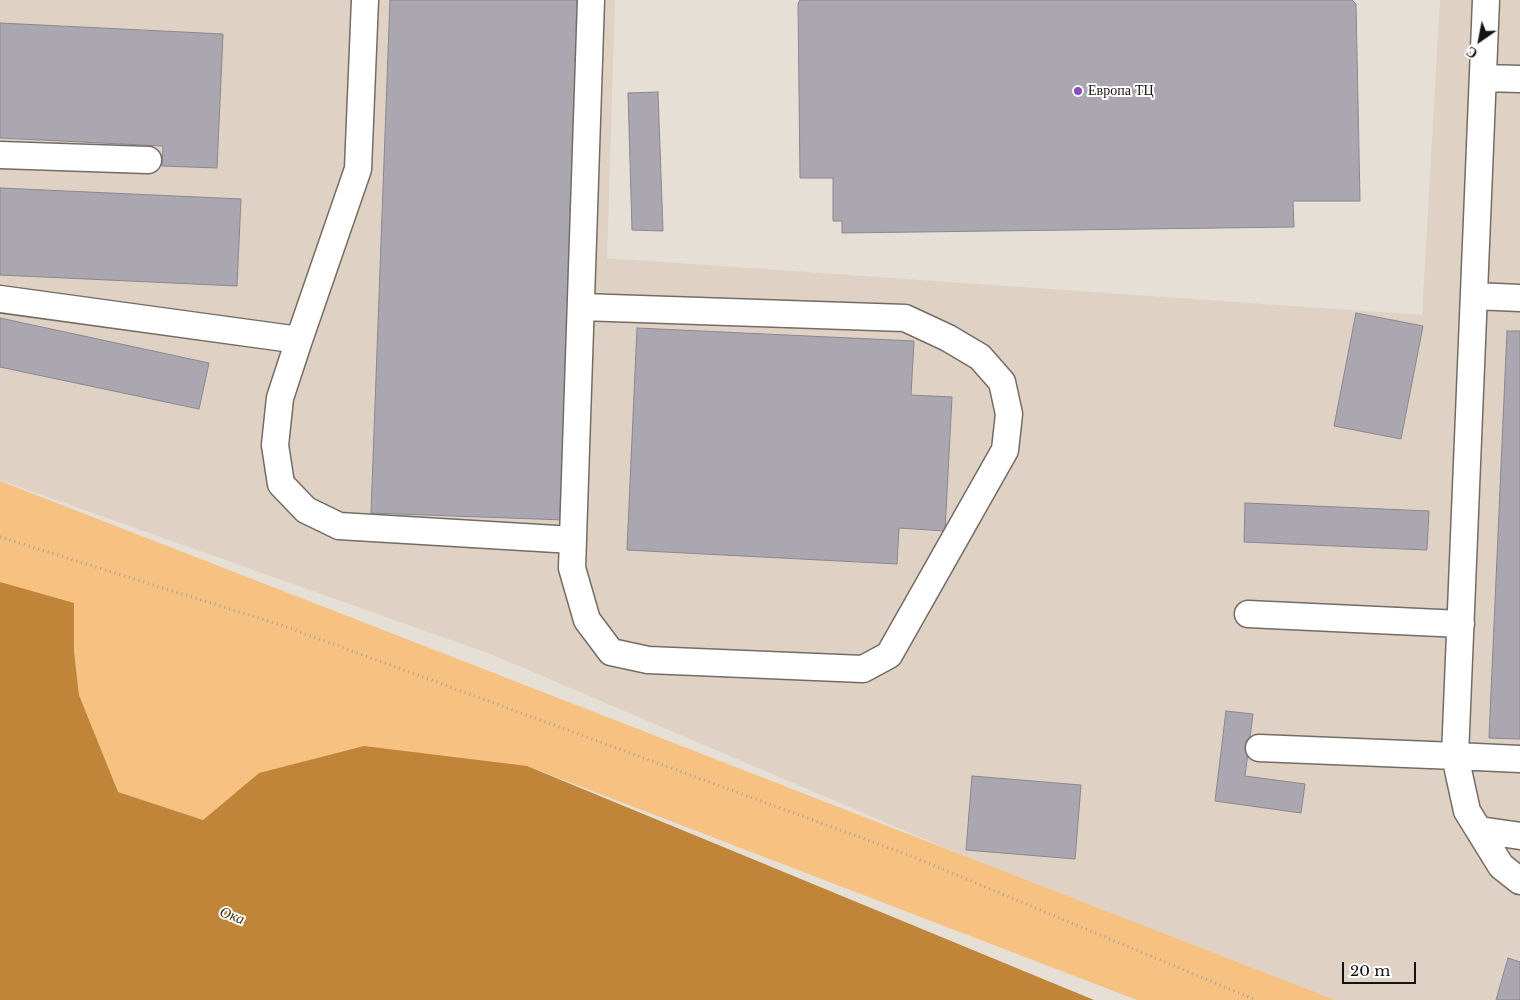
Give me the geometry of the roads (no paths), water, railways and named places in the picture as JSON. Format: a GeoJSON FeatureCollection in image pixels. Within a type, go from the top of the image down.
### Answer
{"type":"FeatureCollection","features":[{"type":"Feature","properties":{"kind":"lane"},"geometry":{"type":"LineString","coordinates":[[366,0],[358,169],[280,398],[275,445],[281,484],[306,510],[339,526],[573,540]]}},
{"type":"Feature","properties":{"kind":"lane"},"geometry":{"type":"LineString","coordinates":[[581,307],[905,318],[948,338],[980,357],[1002,382],[1009,414],[1005,450],[889,655],[863,669],[648,660],[611,652],[587,620],[572,568],[591,0]]}},
{"type":"Feature","properties":{"kind":"lane"},"geometry":{"type":"LineString","coordinates":[[1486,0],[1455,756],[1467,811],[1501,866],[1520,881]]}},
{"type":"Feature","properties":{"kind":"lane"},"geometry":{"type":"LineString","coordinates":[[1483,78],[1520,79]]}},
{"type":"Feature","properties":{"kind":"lane"},"geometry":{"type":"LineString","coordinates":[[0,155],[148,160]]}},
{"type":"Feature","properties":{"kind":"lane"},"geometry":{"type":"LineString","coordinates":[[1475,296],[1520,298]]}},
{"type":"Feature","properties":{"kind":"lane"},"geometry":{"type":"LineString","coordinates":[[0,299],[299,340]]}},
{"type":"Feature","properties":{"kind":"lane"},"geometry":{"type":"LineString","coordinates":[[1248,614],[1460,624]]}},
{"type":"Feature","properties":{"kind":"lane"},"geometry":{"type":"LineString","coordinates":[[1259,748],[1520,759]]}},
{"type":"Feature","properties":{"kind":"lane"},"geometry":{"type":"LineString","coordinates":[[1479,830],[1520,836]]}},
{"type":"Feature","properties":{"kind":"water","name":"Ока"},"geometry":{"type":"Polygon","coordinates":[[[0,582],[74,603],[74,651],[79,695],[118,792],[203,820],[259,773],[364,746],[527,766],[1094,1000],[0,1000],[0,582]]]}},
{"type":"Feature","properties":{"kind":"place","name":"Европа ТЦ"},"geometry":{"type":"Point","coordinates":[1078,91]}}]}
